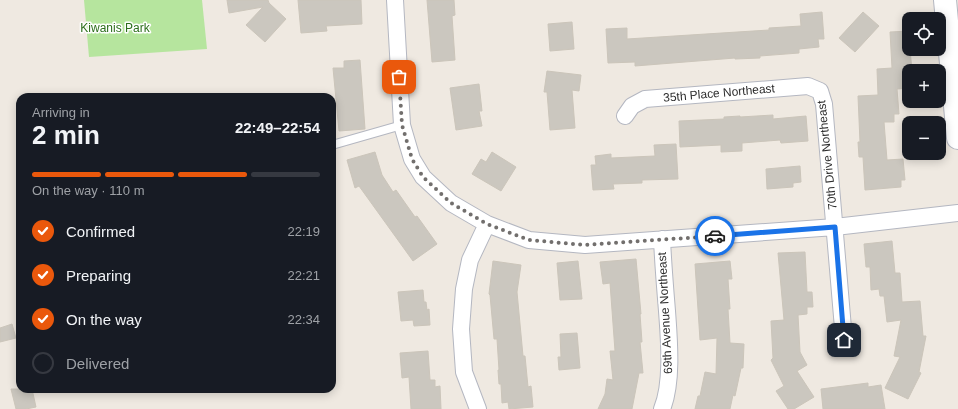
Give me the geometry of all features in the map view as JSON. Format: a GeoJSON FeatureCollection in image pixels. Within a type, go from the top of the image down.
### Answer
{"type":"FeatureCollection","features":[{"type":"Feature","properties":{"kind":"street"},"geometry":{"type":"LineString","coordinates":[[395,0],[402,125],[412,159],[423,177],[451,203],[487,224],[529,240],[585,245],[835,227],[958,213]]}},
{"type":"Feature","properties":{"kind":"street"},"geometry":{"type":"LineString","coordinates":[[945,0],[958,138]]}},
{"type":"Feature","properties":{"kind":"street","name":"35th Place Northeast"},"geometry":{"type":"LineString","coordinates":[[625,116],[632,106],[645,99],[808,86],[820,91]]}},
{"type":"Feature","properties":{"kind":"street","name":"70th Drive Northeast"},"geometry":{"type":"LineString","coordinates":[[820,91],[824,104],[844,340]]}},
{"type":"Feature","properties":{"kind":"street"},"geometry":{"type":"LineString","coordinates":[[478,409],[464,372],[462,329],[464,289],[470,260],[487,224]]}},
{"type":"Feature","properties":{"kind":"street","name":"69th Avenue Northeast"},"geometry":{"type":"LineString","coordinates":[[662,239],[669,356],[668,380],[662,409]]}},
{"type":"Feature","properties":{"kind":"lane"},"geometry":{"type":"LineString","coordinates":[[336,144],[402,125]]}},
{"type":"Feature","properties":{"kind":"green space","name":"Kiwanis Park"},"geometry":{"type":"Polygon","coordinates":[[[84,0],[202,0],[207,49],[89,57],[84,0]]]}},
{"type":"Feature","properties":{"kind":"building"},"geometry":{"type":"Polygon","coordinates":[[[227,0],[268,0],[269,3],[286,19],[265,42],[246,25],[263,7],[229,13],[227,0]]]}},
{"type":"Feature","properties":{"kind":"building"},"geometry":{"type":"Polygon","coordinates":[[[298,0],[361,0],[362,24],[326,26],[327,31],[301,33],[298,0]]]}},
{"type":"Feature","properties":{"kind":"building"},"geometry":{"type":"Polygon","coordinates":[[[427,0],[454,0],[455,15],[452,16],[455,60],[432,62],[427,0]]]}},
{"type":"Feature","properties":{"kind":"building"},"geometry":{"type":"Polygon","coordinates":[[[822,12],[824,39],[818,39],[819,47],[799,49],[799,53],[760,56],[760,58],[735,58],[635,66],[635,62],[608,63],[606,29],[627,28],[627,39],[769,30],[769,28],[801,26],[800,14],[822,12]]]}},
{"type":"Feature","properties":{"kind":"building"},"geometry":{"type":"Polygon","coordinates":[[[863,12],[879,26],[855,52],[839,38],[863,12]]]}},
{"type":"Feature","properties":{"kind":"building"},"geometry":{"type":"Polygon","coordinates":[[[572,22],[574,49],[550,51],[548,24],[572,22]]]}},
{"type":"Feature","properties":{"kind":"building"},"geometry":{"type":"Polygon","coordinates":[[[902,31],[902,56],[911,56],[911,64],[902,64],[902,89],[897,89],[899,114],[894,114],[894,122],[884,122],[887,160],[903,160],[905,180],[901,180],[901,187],[865,190],[863,157],[859,157],[858,142],[860,142],[858,96],[878,95],[877,69],[892,68],[890,32],[902,31]]]}},
{"type":"Feature","properties":{"kind":"building"},"geometry":{"type":"Polygon","coordinates":[[[360,60],[365,129],[339,131],[333,68],[344,68],[344,61],[360,60]]]}},
{"type":"Feature","properties":{"kind":"building"},"geometry":{"type":"Polygon","coordinates":[[[547,71],[581,75],[579,91],[572,90],[575,128],[550,130],[547,92],[544,92],[547,71]]]}},
{"type":"Feature","properties":{"kind":"building"},"geometry":{"type":"Polygon","coordinates":[[[479,84],[482,111],[479,111],[482,126],[456,130],[450,88],[479,84]]]}},
{"type":"Feature","properties":{"kind":"building"},"geometry":{"type":"Polygon","coordinates":[[[773,115],[773,119],[806,116],[808,141],[781,143],[780,140],[742,143],[742,151],[721,152],[721,145],[680,147],[679,121],[773,115]]]}},
{"type":"Feature","properties":{"kind":"building"},"geometry":{"type":"Polygon","coordinates":[[[676,144],[678,179],[642,180],[642,183],[613,184],[614,189],[593,190],[591,165],[596,165],[595,156],[611,154],[611,158],[655,156],[654,145],[676,144]]]}},
{"type":"Feature","properties":{"kind":"building"},"geometry":{"type":"Polygon","coordinates":[[[375,152],[382,175],[393,192],[396,190],[437,244],[413,261],[359,186],[355,188],[347,160],[375,152]]]}},
{"type":"Feature","properties":{"kind":"building"},"geometry":{"type":"Polygon","coordinates":[[[492,152],[516,167],[501,191],[472,174],[481,159],[486,162],[492,152]]]}},
{"type":"Feature","properties":{"kind":"building"},"geometry":{"type":"Polygon","coordinates":[[[800,166],[801,182],[793,183],[793,187],[767,189],[766,169],[800,166]]]}},
{"type":"Feature","properties":{"kind":"building"},"geometry":{"type":"Polygon","coordinates":[[[892,241],[895,273],[900,273],[902,302],[920,301],[923,336],[926,336],[919,372],[921,373],[908,399],[885,388],[900,357],[894,356],[901,320],[887,322],[884,296],[880,296],[879,289],[871,290],[870,267],[866,267],[864,244],[892,241]]]}},
{"type":"Feature","properties":{"kind":"building"},"geometry":{"type":"Polygon","coordinates":[[[805,252],[807,292],[812,292],[813,307],[807,307],[807,314],[798,315],[800,352],[807,365],[797,371],[814,397],[794,409],[788,409],[776,391],[784,386],[771,360],[773,358],[771,321],[784,320],[778,253],[805,252]]]}},
{"type":"Feature","properties":{"kind":"building"},"geometry":{"type":"Polygon","coordinates":[[[636,259],[641,314],[642,342],[640,342],[643,373],[639,373],[632,409],[598,409],[605,394],[607,379],[613,380],[610,351],[615,351],[610,283],[603,284],[600,262],[636,259]]]}},
{"type":"Feature","properties":{"kind":"building"},"geometry":{"type":"Polygon","coordinates":[[[493,261],[521,265],[517,292],[523,356],[525,356],[528,387],[531,386],[533,407],[509,409],[508,402],[502,403],[501,384],[499,384],[497,339],[494,339],[489,294],[493,261]]]}},
{"type":"Feature","properties":{"kind":"building"},"geometry":{"type":"Polygon","coordinates":[[[578,261],[582,299],[560,300],[557,263],[578,261]]]}},
{"type":"Feature","properties":{"kind":"building"},"geometry":{"type":"Polygon","coordinates":[[[730,261],[732,279],[728,279],[730,309],[728,309],[730,343],[744,344],[743,368],[741,368],[735,396],[733,395],[730,409],[695,409],[698,396],[700,396],[705,372],[716,374],[717,338],[700,340],[695,264],[730,261]]]}},
{"type":"Feature","properties":{"kind":"building"},"geometry":{"type":"Polygon","coordinates":[[[423,290],[424,302],[426,302],[427,310],[429,309],[430,325],[414,326],[413,320],[401,321],[398,292],[423,290]]]}},
{"type":"Feature","properties":{"kind":"building"},"geometry":{"type":"Polygon","coordinates":[[[12,324],[16,338],[0,342],[0,328],[12,324]]]}},
{"type":"Feature","properties":{"kind":"building"},"geometry":{"type":"Polygon","coordinates":[[[577,333],[580,368],[559,370],[558,357],[561,357],[560,334],[577,333]]]}},
{"type":"Feature","properties":{"kind":"building"},"geometry":{"type":"Polygon","coordinates":[[[428,351],[430,380],[435,380],[435,387],[440,386],[441,409],[411,409],[409,377],[402,378],[400,353],[428,351]]]}},
{"type":"Feature","properties":{"kind":"building"},"geometry":{"type":"Polygon","coordinates":[[[868,383],[868,387],[881,385],[885,409],[823,409],[821,389],[868,383]]]}},
{"type":"Feature","properties":{"kind":"building"},"geometry":{"type":"Polygon","coordinates":[[[11,389],[16,389],[16,393],[33,393],[36,407],[16,409],[11,389]]]}},
{"type":"Feature","properties":{"kind":"way so far"},"geometry":{"type":"LineString","coordinates":[[399,77],[402,125],[412,159],[423,177],[451,203],[487,224],[529,240],[585,245],[715,236]]}},
{"type":"Feature","properties":{"kind":"route"},"geometry":{"type":"LineString","coordinates":[[715,236],[835,227],[844,340]]}}]}
